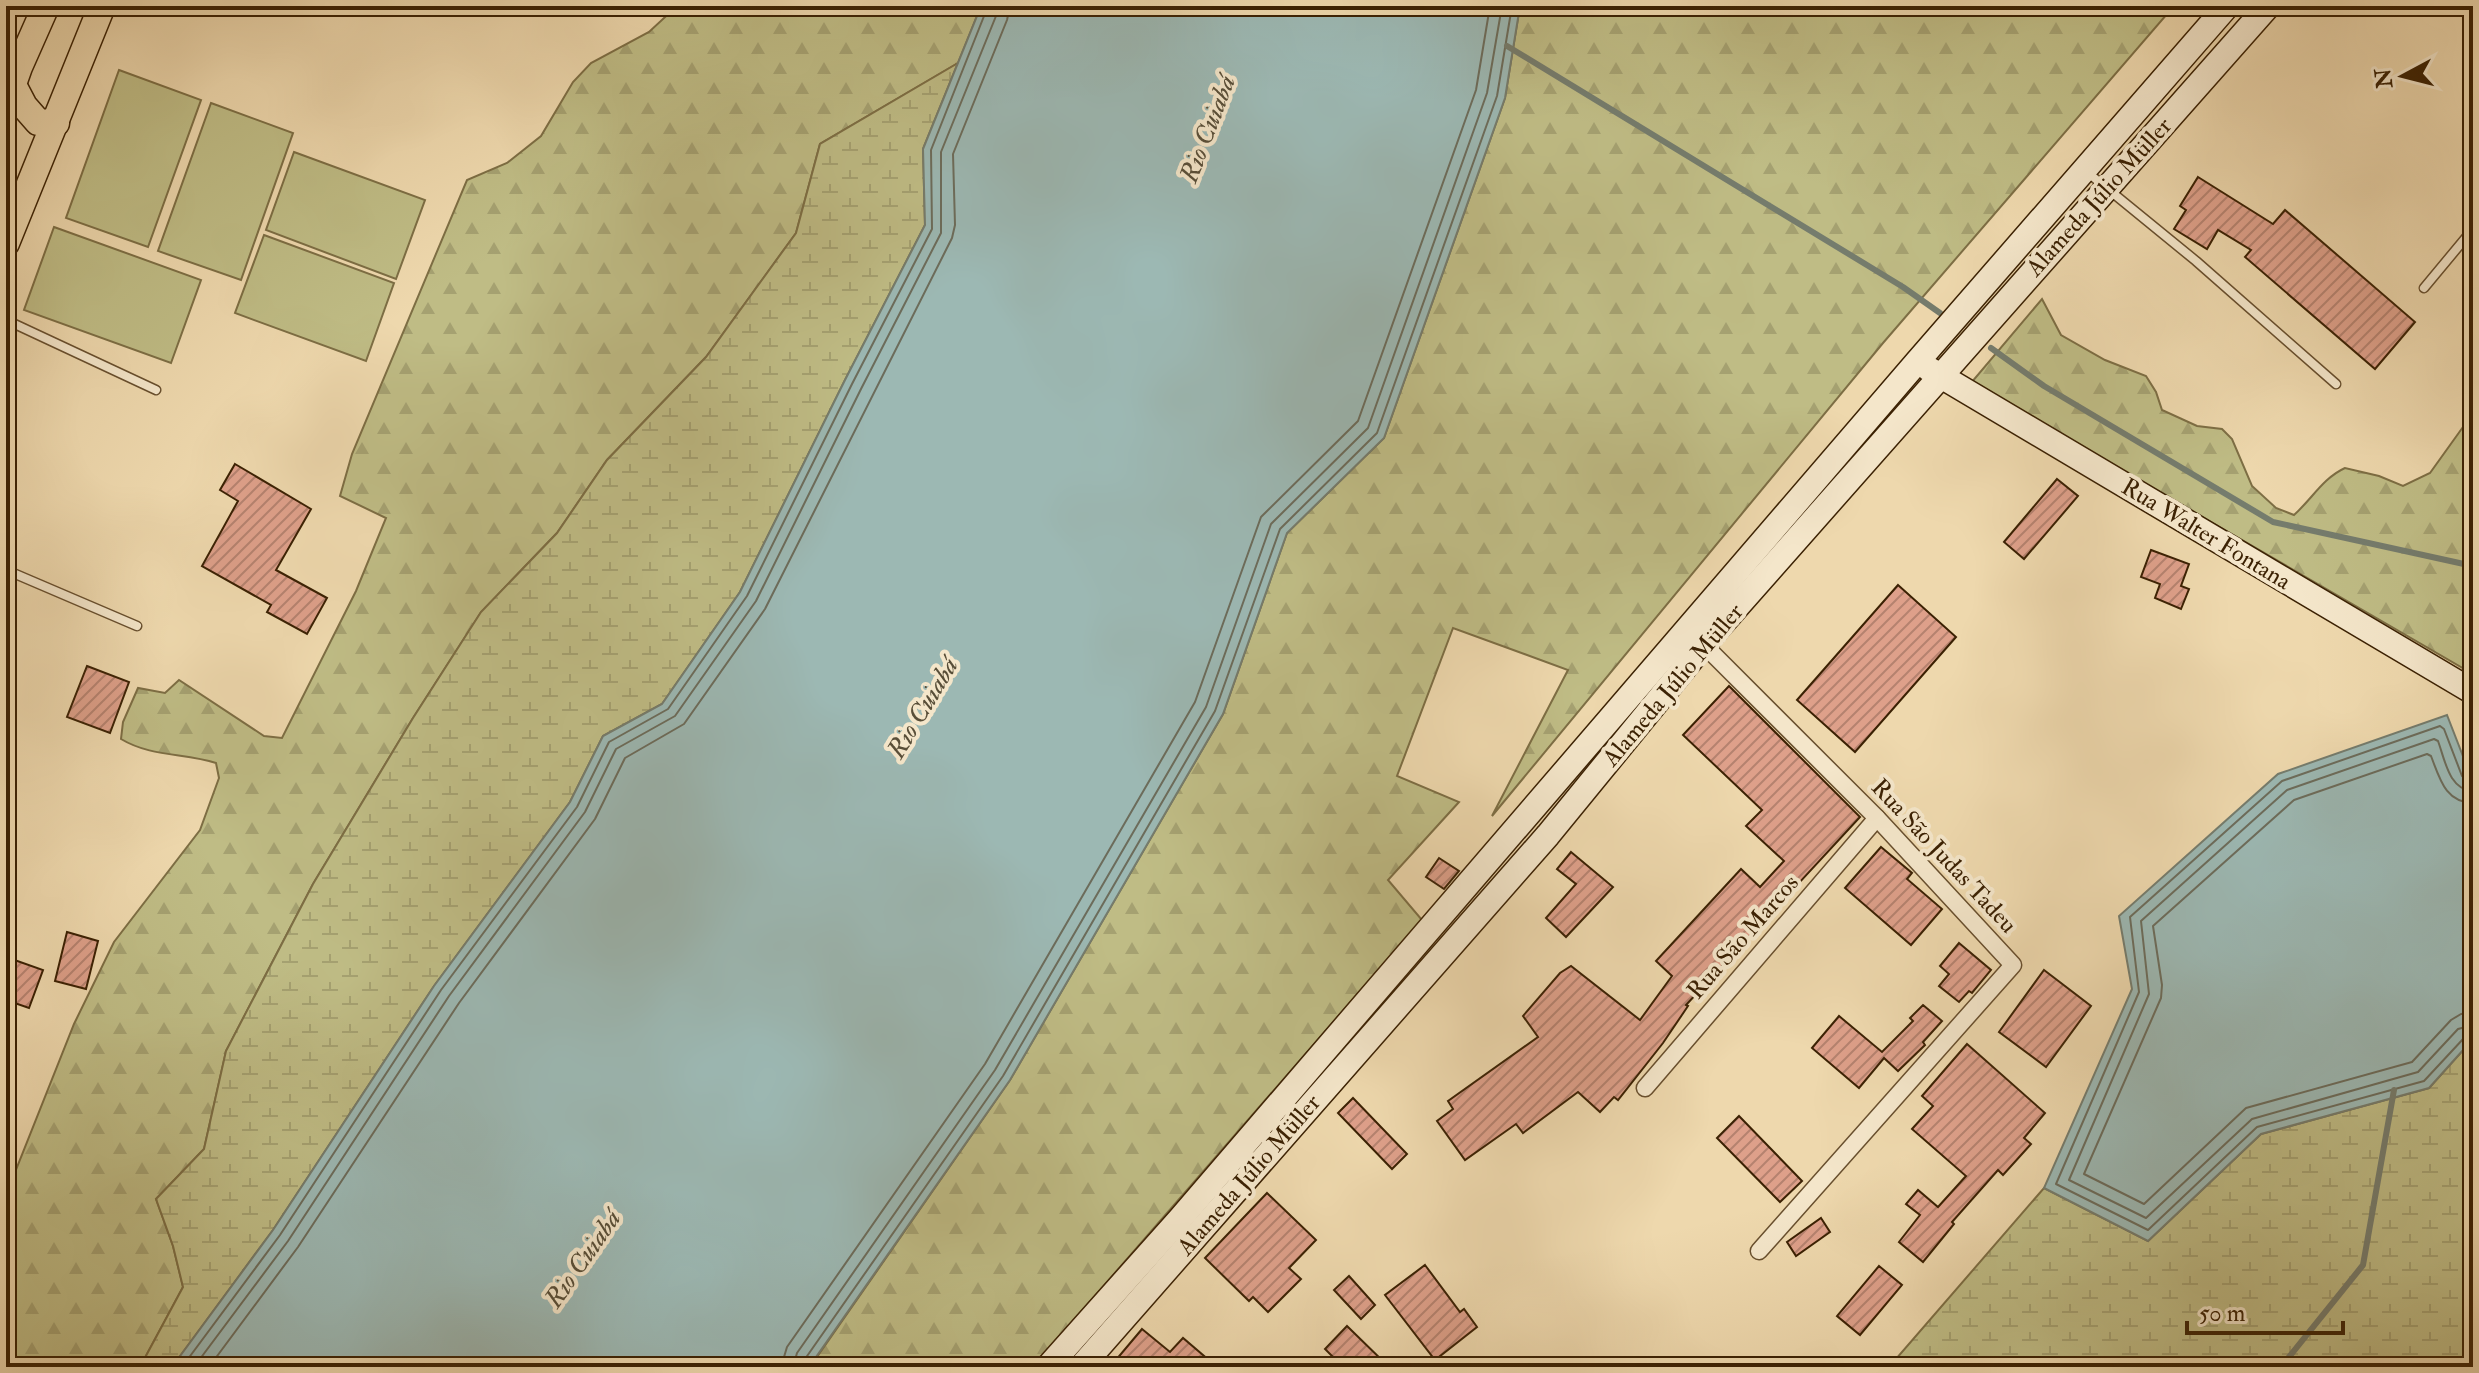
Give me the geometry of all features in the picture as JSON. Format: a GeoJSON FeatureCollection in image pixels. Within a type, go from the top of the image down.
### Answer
{"type":"FeatureCollection","features":[{"type":"Feature","properties":{"kind":"main road"},"geometry":{"type":"LineString","coordinates":[[46,6],[11,79],[24,106],[38,122],[56,123]]}},
{"type":"Feature","properties":{"kind":"main road"},"geometry":{"type":"LineString","coordinates":[[6,243],[102,6]]}},
{"type":"Feature","properties":{"kind":"main road","name":"Alameda Júlio Müller"},"geometry":{"type":"LineString","coordinates":[[1081,1367],[1548,835],[1696,637],[1917,362],[2227,6]]}},
{"type":"Feature","properties":{"kind":"main road","name":"Alameda Júlio Müller"},"geometry":{"type":"LineString","coordinates":[[1048,1367],[1696,637],[1940,376],[2268,6]]}},
{"type":"Feature","properties":{"kind":"main road","name":"Rua Walter Fontana"},"geometry":{"type":"LineString","coordinates":[[1917,362],[2473,692]]}},
{"type":"Feature","properties":{"kind":"street","name":"Rua São Judas Tadeu"},"geometry":{"type":"LineString","coordinates":[[1696,637],[1877,818],[2013,965],[1759,1251]]}},
{"type":"Feature","properties":{"kind":"street","name":"Rua São Marcos"},"geometry":{"type":"LineString","coordinates":[[1645,1088],[1877,818]]}},
{"type":"Feature","properties":{"kind":"lane"},"geometry":{"type":"LineString","coordinates":[[2084,169],[2196,261],[2336,384]]}},
{"type":"Feature","properties":{"kind":"lane"},"geometry":{"type":"LineString","coordinates":[[2424,288],[2473,229]]}},
{"type":"Feature","properties":{"kind":"lane"},"geometry":{"type":"LineString","coordinates":[[6,320],[156,390]]}},
{"type":"Feature","properties":{"kind":"lane"},"geometry":{"type":"LineString","coordinates":[[6,570],[137,626]]}},
{"type":"Feature","properties":{"kind":"green space"},"geometry":{"type":"Polygon","coordinates":[[[677,6],[981,6],[958,63],[820,144],[796,233],[706,357],[607,460],[557,533],[481,612],[413,718],[313,884],[226,1051],[204,1149],[156,1199],[173,1246],[183,1287],[140,1367],[6,1367],[6,1195],[74,1024],[114,942],[200,830],[219,778],[216,763],[144,749],[121,739],[123,722],[138,688],[165,693],[179,680],[264,736],[282,738],[356,591],[386,518],[340,496],[352,454],[467,180],[507,163],[541,136],[573,82],[591,63],[649,32],[677,6]]]}},
{"type":"Feature","properties":{"kind":"green space"},"geometry":{"type":"Polygon","coordinates":[[[1520,6],[2174,6],[1883,343],[1492,816],[1568,670],[1453,628],[1397,776],[1459,802],[1388,880],[1422,920],[1033,1367],[810,1367],[1010,1080],[1223,714],[1287,533],[1384,438],[1505,98],[1520,6]]]}},
{"type":"Feature","properties":{"kind":"green space"},"geometry":{"type":"Polygon","coordinates":[[[958,63],[923,149],[925,225],[740,592],[662,704],[603,736],[570,802],[434,986],[273,1230],[172,1367],[140,1367],[183,1287],[173,1246],[156,1199],[204,1149],[226,1051],[313,884],[413,718],[481,612],[557,533],[607,460],[706,357],[796,233],[820,144],[958,63]]]}},
{"type":"Feature","properties":{"kind":"green space"},"geometry":{"type":"Polygon","coordinates":[[[119,70],[201,100],[148,247],[66,218],[119,70]]]}},
{"type":"Feature","properties":{"kind":"green space"},"geometry":{"type":"Polygon","coordinates":[[[211,103],[293,133],[241,280],[158,251],[211,103]]]}},
{"type":"Feature","properties":{"kind":"green space"},"geometry":{"type":"Polygon","coordinates":[[[294,152],[425,200],[396,279],[266,230],[294,152]]]}},
{"type":"Feature","properties":{"kind":"green space"},"geometry":{"type":"Polygon","coordinates":[[[54,227],[201,280],[171,363],[24,310],[54,227]]]}},
{"type":"Feature","properties":{"kind":"green space"},"geometry":{"type":"Polygon","coordinates":[[[264,235],[394,283],[366,361],[235,313],[264,235]]]}},
{"type":"Feature","properties":{"kind":"green space"},"geometry":{"type":"Polygon","coordinates":[[[2042,299],[2061,335],[2105,360],[2146,376],[2162,410],[2197,426],[2222,429],[2232,439],[2252,486],[2276,508],[2294,515],[2324,483],[2345,468],[2379,476],[2403,486],[2430,473],[2473,413],[2473,674],[1971,383],[2042,299]]]}},
{"type":"Feature","properties":{"kind":"green space"},"geometry":{"type":"Polygon","coordinates":[[[2473,1039],[2473,1367],[1889,1367],[2044,1188],[2148,1241],[2261,1134],[2429,1088],[2473,1039]]]}},
{"type":"Feature","properties":{"kind":"water","name":"Rio Cuiabá"},"geometry":{"type":"Polygon","coordinates":[[[981,6],[1520,6],[1505,98],[1384,438],[1287,533],[1223,714],[1010,1080],[809,1367],[172,1367],[273,1230],[434,986],[570,802],[603,736],[662,704],[740,592],[925,225],[923,149],[981,6]]]}},
{"type":"Feature","properties":{"kind":"water"},"geometry":{"type":"Polygon","coordinates":[[[2447,715],[2473,782],[2473,1039],[2429,1088],[2261,1134],[2148,1241],[2044,1188],[2132,989],[2119,916],[2278,774],[2447,715]]]}},
{"type":"Feature","properties":{"kind":"building"},"geometry":{"type":"Polygon","coordinates":[[[2198,177],[2273,224],[2285,210],[2415,322],[2375,369],[2245,257],[2251,250],[2218,230],[2207,249],[2174,229],[2186,210],[2180,206],[2198,177]]]}},
{"type":"Feature","properties":{"kind":"building"},"geometry":{"type":"Polygon","coordinates":[[[235,464],[311,509],[276,570],[327,598],[307,634],[267,612],[271,605],[202,566],[238,501],[220,490],[235,464]]]}},
{"type":"Feature","properties":{"kind":"building"},"geometry":{"type":"Polygon","coordinates":[[[2057,479],[2078,496],[2024,559],[2004,542],[2057,479]]]}},
{"type":"Feature","properties":{"kind":"building"},"geometry":{"type":"Polygon","coordinates":[[[2151,550],[2189,564],[2181,586],[2189,589],[2181,609],[2155,598],[2160,584],[2141,577],[2151,550]]]}},
{"type":"Feature","properties":{"kind":"building"},"geometry":{"type":"Polygon","coordinates":[[[1898,585],[1956,637],[1855,752],[1797,700],[1898,585]]]}},
{"type":"Feature","properties":{"kind":"building"},"geometry":{"type":"Polygon","coordinates":[[[87,666],[129,682],[110,733],[67,717],[87,666]]]}},
{"type":"Feature","properties":{"kind":"building"},"geometry":{"type":"Polygon","coordinates":[[[1729,686],[1860,817],[1686,1005],[1663,1043],[1618,1100],[1614,1097],[1600,1112],[1578,1092],[1523,1133],[1516,1124],[1465,1160],[1437,1121],[1453,1109],[1448,1101],[1538,1037],[1523,1016],[1560,973],[1571,966],[1640,1020],[1672,976],[1656,961],[1741,869],[1760,887],[1784,861],[1746,826],[1762,810],[1683,735],[1729,686]]]}},
{"type":"Feature","properties":{"kind":"building"},"geometry":{"type":"Polygon","coordinates":[[[1881,847],[1912,873],[1907,879],[1942,909],[1911,945],[1845,888],[1881,847]]]}},
{"type":"Feature","properties":{"kind":"building"},"geometry":{"type":"Polygon","coordinates":[[[1571,852],[1613,887],[1566,937],[1546,918],[1576,884],[1557,869],[1571,852]]]}},
{"type":"Feature","properties":{"kind":"building"},"geometry":{"type":"Polygon","coordinates":[[[1439,858],[1459,871],[1444,889],[1426,877],[1439,858]]]}},
{"type":"Feature","properties":{"kind":"building"},"geometry":{"type":"Polygon","coordinates":[[[67,932],[98,941],[86,989],[55,981],[67,932]]]}},
{"type":"Feature","properties":{"kind":"building"},"geometry":{"type":"Polygon","coordinates":[[[1959,943],[1991,970],[1972,993],[1969,991],[1959,1002],[1939,986],[1949,974],[1940,966],[1959,943]]]}},
{"type":"Feature","properties":{"kind":"building"},"geometry":{"type":"Polygon","coordinates":[[[6,957],[43,970],[29,1008],[6,1000],[6,957]]]}},
{"type":"Feature","properties":{"kind":"building"},"geometry":{"type":"Polygon","coordinates":[[[2044,970],[2091,1006],[2046,1067],[1999,1032],[2044,970]]]}},
{"type":"Feature","properties":{"kind":"building"},"geometry":{"type":"Polygon","coordinates":[[[1923,1005],[1942,1021],[1923,1042],[1925,1045],[1898,1071],[1884,1058],[1859,1088],[1812,1048],[1839,1016],[1882,1052],[1913,1021],[1910,1018],[1923,1005]]]}},
{"type":"Feature","properties":{"kind":"building"},"geometry":{"type":"Polygon","coordinates":[[[1967,1044],[2045,1113],[2024,1138],[2031,1144],[2003,1175],[1998,1170],[1952,1222],[1954,1224],[1923,1262],[1899,1242],[1920,1215],[1906,1204],[1918,1190],[1938,1207],[1966,1176],[1912,1129],[1933,1106],[1922,1096],[1967,1044]]]}},
{"type":"Feature","properties":{"kind":"building"},"geometry":{"type":"Polygon","coordinates":[[[1353,1098],[1407,1154],[1392,1169],[1338,1113],[1353,1098]]]}},
{"type":"Feature","properties":{"kind":"building"},"geometry":{"type":"Polygon","coordinates":[[[1739,1116],[1802,1181],[1780,1202],[1717,1138],[1739,1116]]]}},
{"type":"Feature","properties":{"kind":"building"},"geometry":{"type":"Polygon","coordinates":[[[1267,1193],[1316,1240],[1289,1268],[1301,1279],[1268,1312],[1253,1297],[1249,1301],[1205,1258],[1267,1193]]]}},
{"type":"Feature","properties":{"kind":"building"},"geometry":{"type":"Polygon","coordinates":[[[1821,1218],[1830,1232],[1796,1256],[1787,1242],[1821,1218]]]}},
{"type":"Feature","properties":{"kind":"building"},"geometry":{"type":"Polygon","coordinates":[[[1425,1265],[1460,1312],[1464,1309],[1477,1327],[1435,1360],[1385,1295],[1425,1265]]]}},
{"type":"Feature","properties":{"kind":"building"},"geometry":{"type":"Polygon","coordinates":[[[1879,1266],[1902,1285],[1860,1335],[1837,1316],[1879,1266]]]}},
{"type":"Feature","properties":{"kind":"building"},"geometry":{"type":"Polygon","coordinates":[[[1349,1276],[1375,1305],[1361,1319],[1334,1290],[1349,1276]]]}},
{"type":"Feature","properties":{"kind":"building"},"geometry":{"type":"Polygon","coordinates":[[[1347,1326],[1389,1367],[1343,1367],[1325,1349],[1347,1326]]]}},
{"type":"Feature","properties":{"kind":"building"},"geometry":{"type":"Polygon","coordinates":[[[1142,1329],[1170,1352],[1183,1338],[1217,1367],[1110,1367],[1142,1329]]]}},
{"type":"Feature","properties":{"kind":"waterway"},"geometry":{"type":"LineString","coordinates":[[1507,46],[1903,287],[1940,313]]}},
{"type":"Feature","properties":{"kind":"waterway"},"geometry":{"type":"LineString","coordinates":[[1991,348],[2044,386],[2273,522],[2473,566]]}},
{"type":"Feature","properties":{"kind":"waterway"},"geometry":{"type":"LineString","coordinates":[[2281,1367],[2363,1265],[2394,1090]]}}]}
